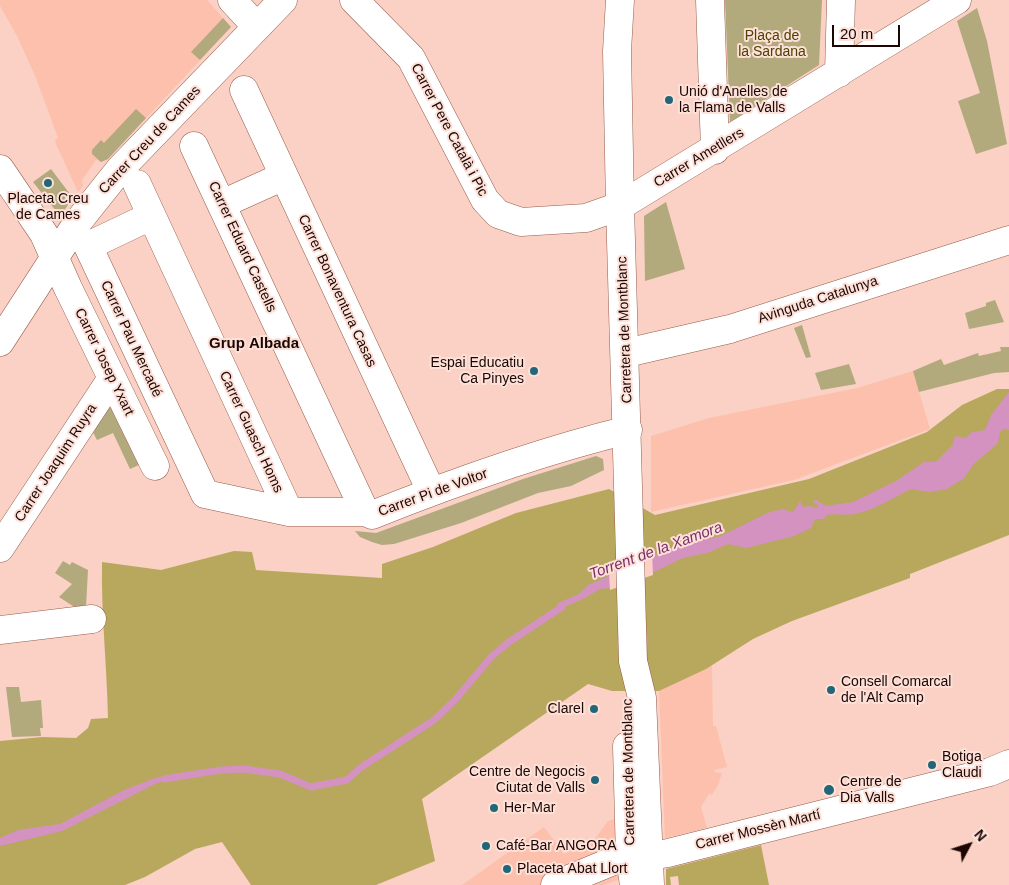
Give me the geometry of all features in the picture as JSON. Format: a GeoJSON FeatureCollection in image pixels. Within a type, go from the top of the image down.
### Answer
{"type":"FeatureCollection","features":[{"type":"Feature","properties":{"kind":"street"},"geometry":{"type":"LineString","coordinates":[[232,0],[257,27]]}},
{"type":"Feature","properties":{"kind":"street","name":"Carrer Creu de Cames"},"geometry":{"type":"LineString","coordinates":[[0,342],[77,223],[120,169],[283,0]]}},
{"type":"Feature","properties":{"kind":"street","name":"Carrer Pere Català i Pic"},"geometry":{"type":"LineString","coordinates":[[354,0],[411,58],[485,200],[498,214],[521,222],[586,218],[620,206]]}},
{"type":"Feature","properties":{"kind":"street","name":"Carretera de Montblanc"},"geometry":{"type":"LineString","coordinates":[[620,0],[617,51],[620,206],[626,353],[633,661],[642,698],[633,728],[640,843],[640,857],[634,885]]}},
{"type":"Feature","properties":{"kind":"street"},"geometry":{"type":"LineString","coordinates":[[710,0],[715,150]]}},
{"type":"Feature","properties":{"kind":"street"},"geometry":{"type":"LineString","coordinates":[[839,73],[841,0]]}},
{"type":"Feature","properties":{"kind":"street","name":"Carrer Ametllers"},"geometry":{"type":"LineString","coordinates":[[620,206],[715,150],[957,0]]}},
{"type":"Feature","properties":{"kind":"street","name":"Carrer Bonaventura Casas"},"geometry":{"type":"LineString","coordinates":[[244,90],[432,492]]}},
{"type":"Feature","properties":{"kind":"street","name":"Carrer Eduard Castells"},"geometry":{"type":"LineString","coordinates":[[194,146],[365,512]]}},
{"type":"Feature","properties":{"kind":"street","name":"Carrer Josep Yxart"},"geometry":{"type":"LineString","coordinates":[[0,168],[44,234],[155,466]]}},
{"type":"Feature","properties":{"kind":"street"},"geometry":{"type":"LineString","coordinates":[[222,204],[284,176]]}},
{"type":"Feature","properties":{"kind":"street","name":"Carrer Guasch Homs"},"geometry":{"type":"LineString","coordinates":[[137,184],[288,512]]}},
{"type":"Feature","properties":{"kind":"street","name":"Carrer Pau Mercadé"},"geometry":{"type":"LineString","coordinates":[[151,216],[88,246],[205,494]]}},
{"type":"Feature","properties":{"kind":"street","name":"Avinguda Catalunya"},"geometry":{"type":"LineString","coordinates":[[626,353],[730,329],[1009,240]]}},
{"type":"Feature","properties":{"kind":"street","name":"Carrer Joaquim Ruyra"},"geometry":{"type":"LineString","coordinates":[[0,548],[112,378]]}},
{"type":"Feature","properties":{"kind":"street","name":"Carrer Pi de Voltor"},"geometry":{"type":"LineString","coordinates":[[205,494],[288,512],[365,512],[372,514],[432,492],[628,430]]}},
{"type":"Feature","properties":{"kind":"street"},"geometry":{"type":"LineString","coordinates":[[0,630],[92,619]]}},
{"type":"Feature","properties":{"kind":"street","name":"Carrer Mossèn Martí"},"geometry":{"type":"LineString","coordinates":[[555,885],[618,859],[640,857],[972,776],[1009,764]]}},
{"type":"Feature","properties":{"kind":"street"},"geometry":{"type":"LineString","coordinates":[[640,857],[642,885]]}},
{"type":"Feature","properties":{"kind":"street"},"geometry":{"type":"LineString","coordinates":[[640,857],[650,885]]}},
{"type":"Feature","properties":{"kind":"shaded area"},"geometry":{"type":"Polygon","coordinates":[[[0,0],[207,0],[231,27],[108,159],[101,162],[96,160],[82,180],[83,186],[78,192],[56,144],[55,140],[58,138],[36,78],[17,36],[0,6],[0,0]]]}},
{"type":"Feature","properties":{"kind":"shaded area"},"geometry":{"type":"Polygon","coordinates":[[[913,371],[930,429],[794,480],[651,512],[651,436],[709,418],[857,388],[913,371]]]}},
{"type":"Feature","properties":{"kind":"shaded area"},"geometry":{"type":"Polygon","coordinates":[[[997,389],[1009,389],[1009,535],[910,574],[910,578],[792,621],[753,639],[706,669],[659,691],[612,691],[588,684],[422,799],[435,861],[376,885],[251,885],[222,842],[195,849],[145,877],[125,885],[0,885],[0,741],[42,737],[76,738],[88,728],[91,719],[108,718],[102,562],[161,570],[234,551],[252,552],[256,570],[382,578],[382,564],[433,547],[516,513],[609,489],[655,515],[809,479],[927,432],[962,405],[997,389]]]}},
{"type":"Feature","properties":{"kind":"shaded area"},"geometry":{"type":"Polygon","coordinates":[[[1009,392],[1009,430],[1004,429],[1000,432],[998,443],[974,464],[963,479],[947,489],[930,492],[911,489],[877,507],[862,512],[851,515],[830,514],[824,519],[815,519],[811,528],[794,536],[746,548],[728,544],[707,553],[683,558],[654,572],[609,588],[600,589],[583,599],[555,611],[558,603],[579,594],[588,585],[675,547],[721,536],[767,513],[782,509],[793,512],[800,501],[803,507],[817,508],[818,505],[812,501],[817,500],[825,506],[853,502],[896,481],[924,462],[936,462],[953,445],[955,436],[965,438],[972,432],[985,430],[991,415],[1009,392]]]}},
{"type":"Feature","properties":{"kind":"shaded area"},"geometry":{"type":"Polygon","coordinates":[[[712,664],[713,726],[716,726],[727,767],[714,770],[715,772],[722,773],[718,785],[712,795],[709,794],[701,807],[707,828],[665,838],[659,691],[712,664]]]}},
{"type":"Feature","properties":{"kind":"shaded area"},"geometry":{"type":"Polygon","coordinates":[[[158,777],[173,778],[155,784],[62,831],[0,846],[0,838],[18,830],[60,824],[124,790],[158,777]]]}},
{"type":"Feature","properties":{"kind":"shaded area"},"geometry":{"type":"Polygon","coordinates":[[[614,819],[618,880],[604,885],[462,885],[544,827],[564,854],[594,840],[608,821],[614,819]]]}},
{"type":"Feature","properties":{"kind":"shaded area"},"geometry":{"type":"Polygon","coordinates":[[[761,845],[769,885],[679,885],[678,876],[670,877],[671,885],[666,885],[666,869],[761,845]]]}},
{"type":"Feature","properties":{"kind":"green space","name":"Plaça de la Sardana"},"geometry":{"type":"Polygon","coordinates":[[[725,0],[822,0],[819,65],[730,122],[725,0]]]}},
{"type":"Feature","properties":{"kind":"green space"},"geometry":{"type":"Polygon","coordinates":[[[977,8],[987,41],[1007,144],[976,154],[958,101],[980,93],[957,21],[977,8]]]}},
{"type":"Feature","properties":{"kind":"green space"},"geometry":{"type":"Polygon","coordinates":[[[223,18],[231,27],[200,60],[191,52],[223,18]]]}},
{"type":"Feature","properties":{"kind":"green space"},"geometry":{"type":"Polygon","coordinates":[[[136,109],[146,118],[108,159],[101,162],[92,154],[92,150],[101,140],[104,143],[136,109]]]}},
{"type":"Feature","properties":{"kind":"green space"},"geometry":{"type":"Polygon","coordinates":[[[51,169],[73,198],[60,216],[33,182],[51,169]]]}},
{"type":"Feature","properties":{"kind":"green space"},"geometry":{"type":"Polygon","coordinates":[[[666,202],[685,269],[645,281],[644,216],[666,202]]]}},
{"type":"Feature","properties":{"kind":"green space"},"geometry":{"type":"Polygon","coordinates":[[[995,300],[1004,322],[969,329],[965,313],[986,306],[986,303],[995,300]]]}},
{"type":"Feature","properties":{"kind":"green space"},"geometry":{"type":"Polygon","coordinates":[[[802,325],[811,357],[806,358],[794,328],[802,325]]]}},
{"type":"Feature","properties":{"kind":"green space"},"geometry":{"type":"Polygon","coordinates":[[[1000,347],[1009,347],[1009,372],[994,373],[919,392],[913,371],[941,359],[944,365],[978,353],[979,356],[1001,351],[1000,347]]]}},
{"type":"Feature","properties":{"kind":"green space"},"geometry":{"type":"Polygon","coordinates":[[[849,364],[856,384],[821,390],[815,373],[849,364]]]}},
{"type":"Feature","properties":{"kind":"green space"},"geometry":{"type":"Polygon","coordinates":[[[110,399],[141,464],[130,469],[113,433],[97,440],[91,428],[110,399]]]}},
{"type":"Feature","properties":{"kind":"green space"},"geometry":{"type":"Polygon","coordinates":[[[596,456],[603,459],[604,470],[571,486],[538,493],[461,523],[394,544],[382,545],[372,542],[360,537],[355,531],[376,533],[523,479],[596,456]]]}},
{"type":"Feature","properties":{"kind":"green space"},"geometry":{"type":"Polygon","coordinates":[[[63,561],[70,565],[72,562],[88,570],[86,607],[76,608],[59,597],[72,584],[55,573],[63,561]]]}},
{"type":"Feature","properties":{"kind":"green space"},"geometry":{"type":"Polygon","coordinates":[[[6,687],[19,687],[21,702],[41,700],[43,728],[40,728],[41,736],[12,737],[6,687]]]}},
{"type":"Feature","properties":{"kind":"pier"},"geometry":{"type":"Polygon","coordinates":[[[652,553],[653,575],[610,590],[609,573],[652,553]]]}},
{"type":"Feature","properties":{"kind":"waterway","name":"Torrent de la Xamora"},"geometry":{"type":"LineString","coordinates":[[164,779],[221,770],[244,769],[280,774],[311,787],[347,780],[360,768],[434,720],[455,700],[492,656],[509,642],[562,607]]}},
{"type":"Feature","properties":{"kind":"place","name":"Unió d'Anelles de la Flama de Valls"},"geometry":{"type":"Point","coordinates":[669,100]}},
{"type":"Feature","properties":{"kind":"place","name":"Placeta Creu de Cames"},"geometry":{"type":"Point","coordinates":[48,183]}},
{"type":"Feature","properties":{"kind":"place","name":"Espai Educatiu Ca Pinyes"},"geometry":{"type":"Point","coordinates":[534,371]}},
{"type":"Feature","properties":{"kind":"place","name":"Consell Comarcal de l'Alt Camp"},"geometry":{"type":"Point","coordinates":[831,690]}},
{"type":"Feature","properties":{"kind":"place","name":"Clarel"},"geometry":{"type":"Point","coordinates":[594,709]}},
{"type":"Feature","properties":{"kind":"place","name":"Botiga Claudi"},"geometry":{"type":"Point","coordinates":[932,765]}},
{"type":"Feature","properties":{"kind":"place","name":"Centre de Negocis Ciutat de Valls"},"geometry":{"type":"Point","coordinates":[595,780]}},
{"type":"Feature","properties":{"kind":"place","name":"Centre de Dia Valls"},"geometry":{"type":"Point","coordinates":[829,790]}},
{"type":"Feature","properties":{"kind":"place","name":"Her-Mar"},"geometry":{"type":"Point","coordinates":[494,808]}},
{"type":"Feature","properties":{"kind":"place","name":"Café-Bar ANGORA"},"geometry":{"type":"Point","coordinates":[486,846]}},
{"type":"Feature","properties":{"kind":"place","name":"Placeta Abat Llort"},"geometry":{"type":"Point","coordinates":[507,869]}},
{"type":"Feature","properties":{"kind":"district","name":"Grup Albada"},"geometry":{"type":"Point","coordinates":[254,344]}}]}
